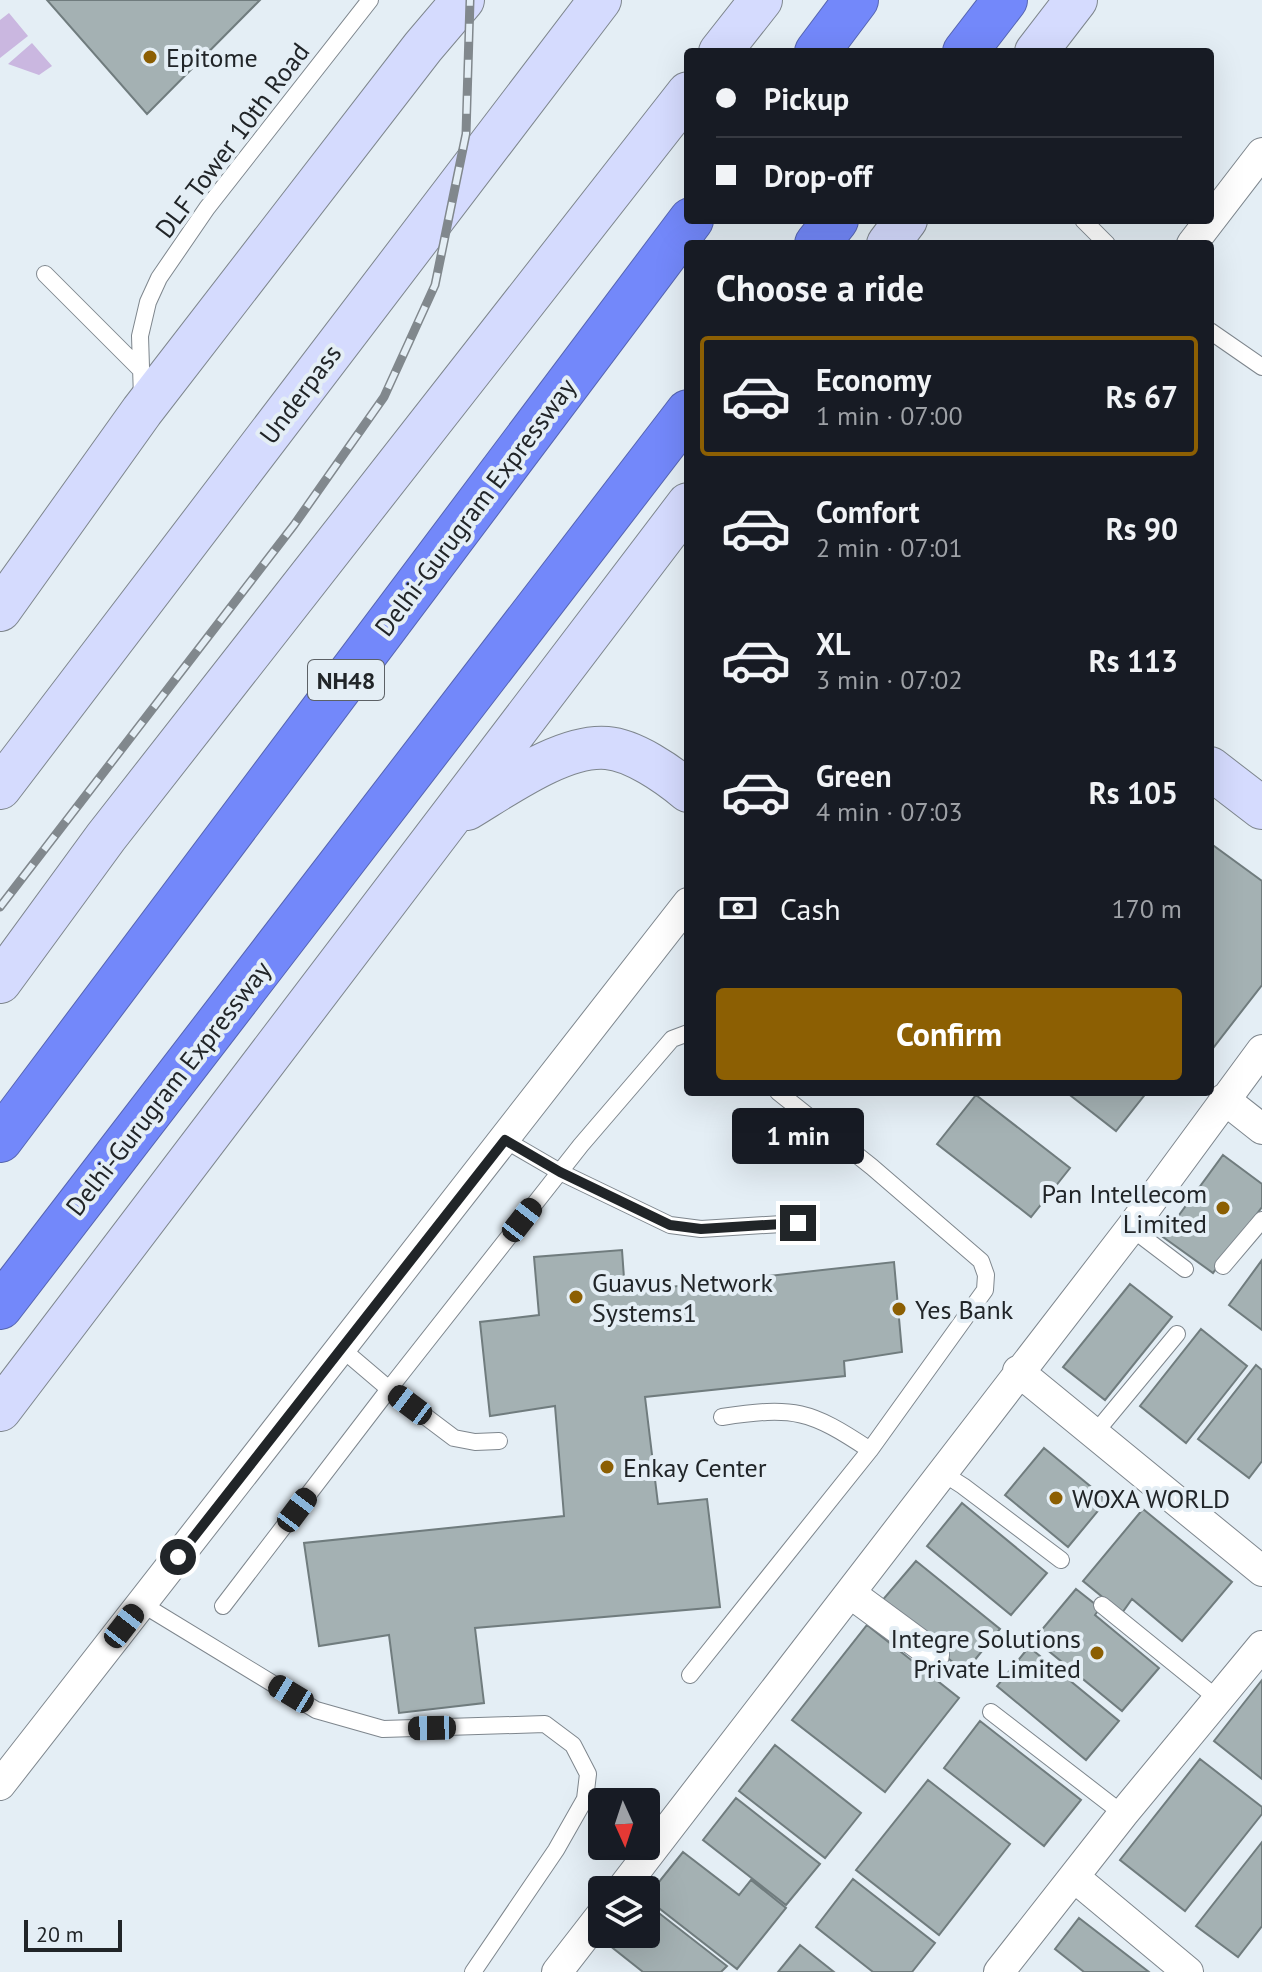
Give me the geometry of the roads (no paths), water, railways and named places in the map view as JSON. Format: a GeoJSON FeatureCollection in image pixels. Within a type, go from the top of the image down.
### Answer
{"type":"FeatureCollection","features":[{"type":"Feature","properties":{"kind":"highway"},"geometry":{"type":"LineString","coordinates":[[820,48],[856,0]]}},
{"type":"Feature","properties":{"kind":"highway"},"geometry":{"type":"LineString","coordinates":[[968,48],[1005,0]]}},
{"type":"Feature","properties":{"kind":"highway","name":"Delhi-Gurugram Expressway"},"geometry":{"type":"LineString","coordinates":[[0,1140],[688,224]]}},
{"type":"Feature","properties":{"kind":"highway"},"geometry":{"type":"LineString","coordinates":[[820,240],[833,224]]}},
{"type":"Feature","properties":{"kind":"highway","name":"Delhi-Gurugram Expressway"},"geometry":{"type":"LineString","coordinates":[[0,1307],[684,417]]}},
{"type":"Feature","properties":{"kind":"main road"},"geometry":{"type":"LineString","coordinates":[[0,610],[142,411],[423,47],[463,0]]}},
{"type":"Feature","properties":{"kind":"main road","name":"Underpass"},"geometry":{"type":"LineString","coordinates":[[0,788],[600,0]]}},
{"type":"Feature","properties":{"kind":"main road"},"geometry":{"type":"LineString","coordinates":[[723,48],[761,0]]}},
{"type":"Feature","properties":{"kind":"main road"},"geometry":{"type":"LineString","coordinates":[[1039,48],[1076,0]]}},
{"type":"Feature","properties":{"kind":"main road"},"geometry":{"type":"LineString","coordinates":[[0,982],[106,837],[684,98]]}},
{"type":"Feature","properties":{"kind":"main road"},"geometry":{"type":"LineString","coordinates":[[0,1410],[684,509]]}},
{"type":"Feature","properties":{"kind":"main road"},"geometry":{"type":"LineString","coordinates":[[448,820],[523,775],[573,752],[608,748],[645,761],[684,788]]}},
{"type":"Feature","properties":{"kind":"main road"},"geometry":{"type":"LineString","coordinates":[[1214,771],[1262,808]]}},
{"type":"Feature","properties":{"kind":"street"},"geometry":{"type":"LineString","coordinates":[[1214,215],[1262,153]]}},
{"type":"Feature","properties":{"kind":"street"},"geometry":{"type":"LineString","coordinates":[[1195,240],[1207,224]]}},
{"type":"Feature","properties":{"kind":"street"},"geometry":{"type":"LineString","coordinates":[[0,1785],[684,909]]}},
{"type":"Feature","properties":{"kind":"street"},"geometry":{"type":"LineString","coordinates":[[632,1876],[1131,1228],[1262,1050]]}},
{"type":"Feature","properties":{"kind":"street"},"geometry":{"type":"LineString","coordinates":[[1224,1099],[1262,1129]]}},
{"type":"Feature","properties":{"kind":"street"},"geometry":{"type":"LineString","coordinates":[[1018,1371],[1262,1571]]}},
{"type":"Feature","properties":{"kind":"street"},"geometry":{"type":"LineString","coordinates":[[850,1593],[934,1655]]}},
{"type":"Feature","properties":{"kind":"street"},"geometry":{"type":"LineString","coordinates":[[999,1972],[1123,1814],[1262,1646]]}},
{"type":"Feature","properties":{"kind":"street"},"geometry":{"type":"LineString","coordinates":[[1074,1877],[1188,1972]]}},
{"type":"Feature","properties":{"kind":"street"},"geometry":{"type":"LineString","coordinates":[[557,1972],[588,1932]]}},
{"type":"Feature","properties":{"kind":"lane","name":"DLF Tower 10th Road"},"geometry":{"type":"LineString","coordinates":[[142,411],[140,336],[148,302],[159,278],[215,197],[370,0]]}},
{"type":"Feature","properties":{"kind":"lane"},"geometry":{"type":"LineString","coordinates":[[1087,224],[1103,240]]}},
{"type":"Feature","properties":{"kind":"lane"},"geometry":{"type":"LineString","coordinates":[[45,274],[141,370]]}},
{"type":"Feature","properties":{"kind":"lane"},"geometry":{"type":"LineString","coordinates":[[1214,334],[1262,367]]}},
{"type":"Feature","properties":{"kind":"lane"},"geometry":{"type":"LineString","coordinates":[[223,1606],[560,1172],[672,1039],[684,1034]]}},
{"type":"Feature","properties":{"kind":"lane"},"geometry":{"type":"LineString","coordinates":[[690,1675],[870,1450],[985,1290],[986,1275],[981,1261],[872,1167],[783,1096]]}},
{"type":"Feature","properties":{"kind":"lane"},"geometry":{"type":"LineString","coordinates":[[505,1140],[560,1172],[670,1225],[701,1229],[798,1223]]}},
{"type":"Feature","properties":{"kind":"lane"},"geometry":{"type":"LineString","coordinates":[[1223,1266],[1262,1220]]}},
{"type":"Feature","properties":{"kind":"lane"},"geometry":{"type":"LineString","coordinates":[[1131,1228],[1185,1269]]}},
{"type":"Feature","properties":{"kind":"lane"},"geometry":{"type":"LineString","coordinates":[[1095,1433],[1177,1334]]}},
{"type":"Feature","properties":{"kind":"lane"},"geometry":{"type":"LineString","coordinates":[[342,1349],[454,1438],[475,1442],[499,1441]]}},
{"type":"Feature","properties":{"kind":"lane"},"geometry":{"type":"LineString","coordinates":[[722,1417],[758,1412],[798,1412],[830,1423],[870,1450]]}},
{"type":"Feature","properties":{"kind":"lane"},"geometry":{"type":"LineString","coordinates":[[941,1472],[1061,1560]]}},
{"type":"Feature","properties":{"kind":"lane"},"geometry":{"type":"LineString","coordinates":[[142,1604],[316,1710],[383,1729],[545,1724],[573,1745],[588,1774],[585,1799],[556,1850],[473,1972]]}},
{"type":"Feature","properties":{"kind":"lane"},"geometry":{"type":"LineString","coordinates":[[1102,1605],[1218,1699]]}},
{"type":"Feature","properties":{"kind":"lane"},"geometry":{"type":"LineString","coordinates":[[991,1712],[1123,1814]]}},
{"type":"Feature","properties":{"kind":"railway"},"geometry":{"type":"LineString","coordinates":[[0,907],[294,525],[384,397],[435,285],[466,134],[470,0]]}},
{"type":"Feature","properties":{"kind":"place","name":"Epitome"},"geometry":{"type":"Point","coordinates":[150,57]}},
{"type":"Feature","properties":{"kind":"place","name":"Pan Intellecom Limited"},"geometry":{"type":"Point","coordinates":[1223,1208]}},
{"type":"Feature","properties":{"kind":"place","name":"Guavus Network Systems1"},"geometry":{"type":"Point","coordinates":[576,1297]}},
{"type":"Feature","properties":{"kind":"place","name":"Yes Bank"},"geometry":{"type":"Point","coordinates":[899,1309]}},
{"type":"Feature","properties":{"kind":"place","name":"Enkay Center"},"geometry":{"type":"Point","coordinates":[607,1467]}},
{"type":"Feature","properties":{"kind":"place","name":"WOXA WORLD"},"geometry":{"type":"Point","coordinates":[1056,1498]}},
{"type":"Feature","properties":{"kind":"place","name":"Integre Solutions Private Limited"},"geometry":{"type":"Point","coordinates":[1097,1653]}}]}
